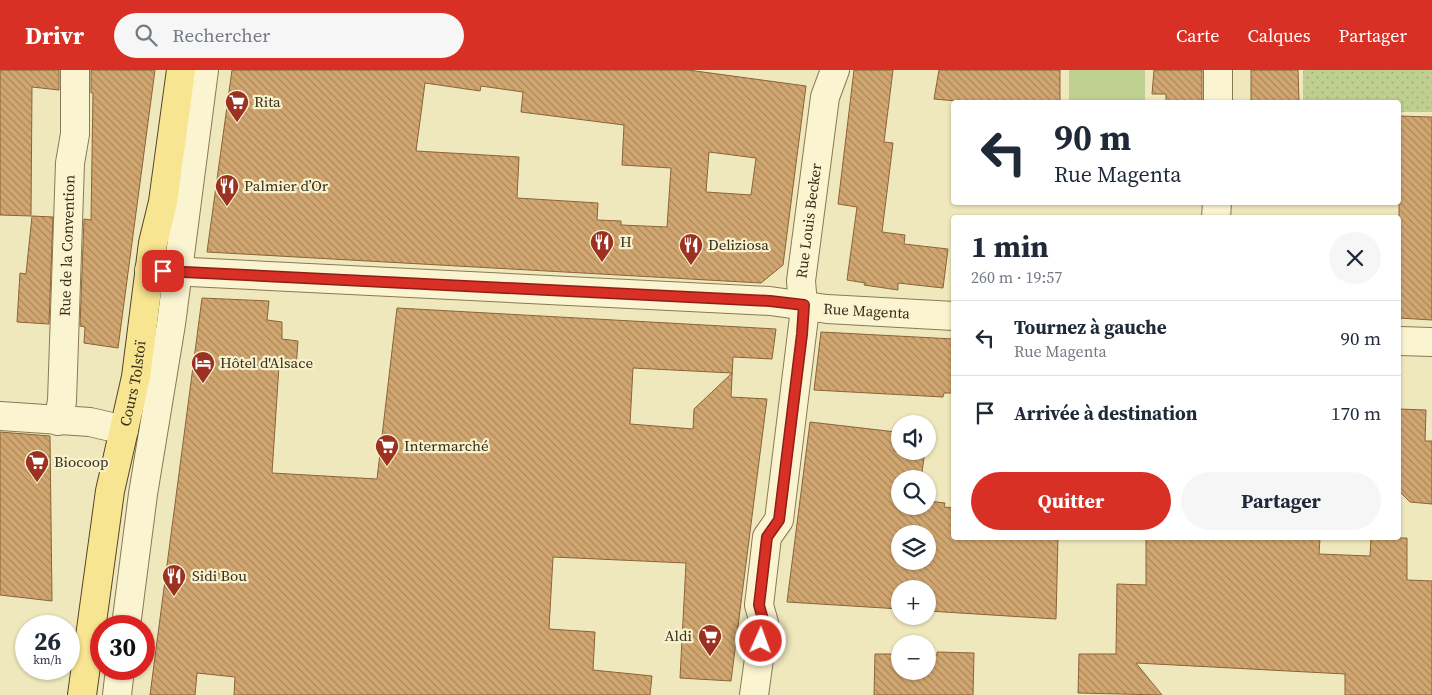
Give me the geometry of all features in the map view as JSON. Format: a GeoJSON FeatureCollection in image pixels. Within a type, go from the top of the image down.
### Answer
{"type":"FeatureCollection","features":[{"type":"Feature","properties":{"kind":"main road","name":"Cours Tolstoï"},"geometry":{"type":"LineString","coordinates":[[82,695],[110,491],[136,377],[149,270],[153,243],[163,202],[181,70]]}},
{"type":"Feature","properties":{"kind":"street","name":"Rue de la Convention"},"geometry":{"type":"LineString","coordinates":[[58,421],[62,401],[70,163],[75,134],[75,70]]}},
{"type":"Feature","properties":{"kind":"street"},"geometry":{"type":"LineString","coordinates":[[127,615],[143,494],[178,272],[204,70]]}},
{"type":"Feature","properties":{"kind":"street","name":"Rue Louis Becker"},"geometry":{"type":"LineString","coordinates":[[754,695],[764,623],[759,605],[767,537],[779,520],[804,325],[802,269],[825,97],[835,70]]}},
{"type":"Feature","properties":{"kind":"street"},"geometry":{"type":"LineString","coordinates":[[1218,70],[1218,100]]}},
{"type":"Feature","properties":{"kind":"street","name":"Rue Magenta"},"geometry":{"type":"LineString","coordinates":[[149,270],[770,301],[837,310],[951,316]]}},
{"type":"Feature","properties":{"kind":"street"},"geometry":{"type":"LineString","coordinates":[[1401,341],[1432,342]]}},
{"type":"Feature","properties":{"kind":"street"},"geometry":{"type":"LineString","coordinates":[[0,416],[90,422],[124,430]]}},
{"type":"Feature","properties":{"kind":"street"},"geometry":{"type":"LineString","coordinates":[[117,695],[119,680]]}},
{"type":"Feature","properties":{"kind":"green space"},"geometry":{"type":"Polygon","coordinates":[[[1069,70],[1145,70],[1145,100],[1069,100],[1069,70]]]}},
{"type":"Feature","properties":{"kind":"green space"},"geometry":{"type":"Polygon","coordinates":[[[1303,70],[1432,70],[1432,112],[1401,112],[1401,100],[1303,100],[1303,70]]]}},
{"type":"Feature","properties":{"kind":"building"},"geometry":{"type":"Polygon","coordinates":[[[0,70],[59,70],[59,90],[32,87],[31,216],[0,215],[0,70]]]}},
{"type":"Feature","properties":{"kind":"building"},"geometry":{"type":"Polygon","coordinates":[[[91,70],[155,70],[118,348],[84,343],[85,327],[80,326],[84,219],[91,220],[93,93],[91,93],[91,70]]]}},
{"type":"Feature","properties":{"kind":"building"},"geometry":{"type":"Polygon","coordinates":[[[232,70],[688,70],[806,86],[783,265],[761,283],[207,252],[232,70]],[[425,83],[416,151],[519,157],[517,198],[598,203],[597,220],[621,221],[621,225],[667,227],[671,168],[622,165],[624,125],[521,112],[523,92],[481,86],[480,91],[425,83]],[[709,152],[706,192],[751,195],[756,158],[709,152]]]}},
{"type":"Feature","properties":{"kind":"building"},"geometry":{"type":"Polygon","coordinates":[[[854,70],[893,70],[884,142],[893,143],[882,232],[905,235],[904,244],[948,249],[943,288],[898,283],[898,290],[864,285],[865,283],[847,280],[857,207],[838,204],[854,70]]]}},
{"type":"Feature","properties":{"kind":"building"},"geometry":{"type":"Polygon","coordinates":[[[939,70],[1060,70],[1060,100],[934,99],[939,70]]]}},
{"type":"Feature","properties":{"kind":"building"},"geometry":{"type":"Polygon","coordinates":[[[1154,70],[1202,70],[1202,100],[1166,100],[1166,94],[1152,94],[1154,70]]]}},
{"type":"Feature","properties":{"kind":"building"},"geometry":{"type":"Polygon","coordinates":[[[1251,70],[1298,70],[1299,100],[1251,100],[1251,70]]]}},
{"type":"Feature","properties":{"kind":"building"},"geometry":{"type":"Polygon","coordinates":[[[1401,116],[1432,117],[1432,320],[1401,318],[1401,215],[1399,215],[1399,205],[1401,205],[1401,116]]]}},
{"type":"Feature","properties":{"kind":"building"},"geometry":{"type":"Polygon","coordinates":[[[32,216],[53,217],[49,324],[17,322],[20,273],[26,274],[32,216]]]}},
{"type":"Feature","properties":{"kind":"building"},"geometry":{"type":"Polygon","coordinates":[[[202,298],[269,301],[267,320],[282,322],[282,339],[298,341],[296,368],[279,366],[272,473],[377,479],[397,308],[776,329],[772,359],[733,357],[731,397],[767,399],[731,681],[680,678],[686,563],[553,557],[549,629],[595,632],[593,670],[652,676],[650,695],[234,695],[235,677],[197,673],[195,695],[150,695],[152,680],[155,680],[155,657],[202,298]],[[633,368],[630,424],[693,429],[694,409],[732,373],[633,368]]]}},
{"type":"Feature","properties":{"kind":"building"},"geometry":{"type":"Polygon","coordinates":[[[821,332],[951,339],[951,393],[944,393],[943,397],[814,390],[821,332]]]}},
{"type":"Feature","properties":{"kind":"building"},"geometry":{"type":"Polygon","coordinates":[[[1401,409],[1426,410],[1425,441],[1432,441],[1432,504],[1410,502],[1401,493],[1401,409]]]}},
{"type":"Feature","properties":{"kind":"building"},"geometry":{"type":"Polygon","coordinates":[[[810,422],[891,431],[891,460],[924,460],[922,470],[891,470],[891,515],[936,515],[936,502],[945,503],[944,507],[951,508],[951,540],[1058,540],[1056,619],[936,612],[936,580],[891,580],[891,608],[787,602],[810,422]]]}},
{"type":"Feature","properties":{"kind":"building"},"geometry":{"type":"Polygon","coordinates":[[[0,432],[50,436],[52,601],[0,595],[0,432]]]}},
{"type":"Feature","properties":{"kind":"building"},"geometry":{"type":"Polygon","coordinates":[[[1401,538],[1407,538],[1407,580],[1432,581],[1432,695],[1345,695],[1345,674],[1136,663],[1162,695],[1078,693],[1079,654],[1116,654],[1117,584],[1146,585],[1146,540],[1320,540],[1319,554],[1370,556],[1371,540],[1401,540],[1401,538]]]}},
{"type":"Feature","properties":{"kind":"building"},"geometry":{"type":"Polygon","coordinates":[[[937,652],[974,653],[973,695],[874,695],[875,654],[891,654],[891,680],[936,680],[937,652]]]}},
{"type":"Feature","properties":{"kind":"place","name":"Rita"},"geometry":{"type":"Point","coordinates":[237,123]}},
{"type":"Feature","properties":{"kind":"place","name":"Palmier d’Or"},"geometry":{"type":"Point","coordinates":[227,207]}},
{"type":"Feature","properties":{"kind":"place","name":"H"},"geometry":{"type":"Point","coordinates":[602,263]}},
{"type":"Feature","properties":{"kind":"place","name":"Deliziosa"},"geometry":{"type":"Point","coordinates":[691,266]}},
{"type":"Feature","properties":{"kind":"place","name":"Hôtel d'Alsace"},"geometry":{"type":"Point","coordinates":[203,384]}},
{"type":"Feature","properties":{"kind":"place","name":"Intermarché"},"geometry":{"type":"Point","coordinates":[387,467]}},
{"type":"Feature","properties":{"kind":"place","name":"Biocoop"},"geometry":{"type":"Point","coordinates":[37,483]}},
{"type":"Feature","properties":{"kind":"place","name":"Sidi Bou"},"geometry":{"type":"Point","coordinates":[174,597]}},
{"type":"Feature","properties":{"kind":"place","name":"Aldi"},"geometry":{"type":"Point","coordinates":[710,657]}},
{"type":"Feature","properties":{"kind":"route"},"geometry":{"type":"LineString","coordinates":[[163,271],[770,301],[804,305],[779,520],[767,537],[759,605],[764,623],[761,641]]}}]}
